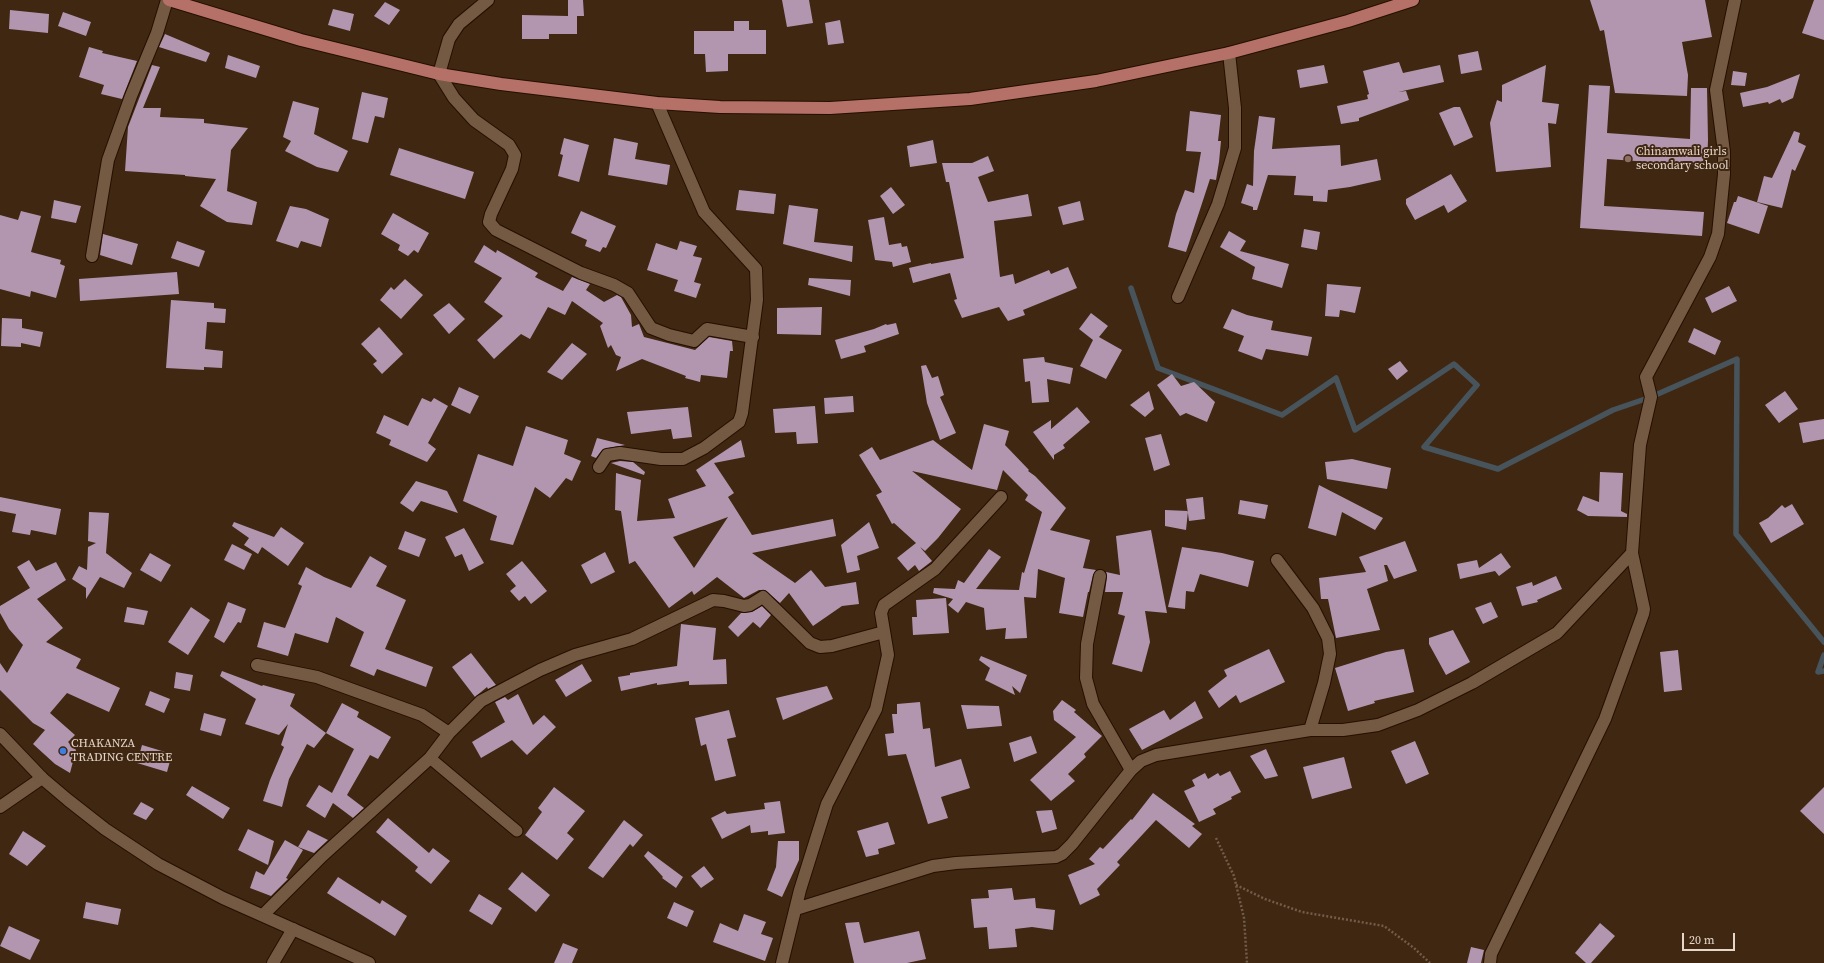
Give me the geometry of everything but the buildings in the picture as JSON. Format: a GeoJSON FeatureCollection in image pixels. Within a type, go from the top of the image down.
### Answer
{"type":"FeatureCollection","features":[{"type":"Feature","properties":{"kind":"highway"},"geometry":{"type":"LineString","coordinates":[[168,0],[301,40],[439,74],[501,84],[657,103],[720,107],[830,108],[970,99],[1096,82],[1229,53],[1348,21],[1413,0]]}},
{"type":"Feature","properties":{"kind":"street"},"geometry":{"type":"LineString","coordinates":[[92,256],[108,160],[131,96],[157,33],[168,0]]}},
{"type":"Feature","properties":{"kind":"street"},"geometry":{"type":"LineString","coordinates":[[488,0],[459,24],[450,39],[439,74],[454,98],[474,120],[509,145],[515,155],[512,169],[489,222],[496,230],[581,273],[614,285],[628,293],[652,328],[669,335],[694,341],[707,329],[752,337]]}},
{"type":"Feature","properties":{"kind":"street"},"geometry":{"type":"LineString","coordinates":[[1490,963],[1491,954],[1605,719],[1644,608],[1632,553],[1640,445],[1650,396],[1646,377],[1710,257],[1718,234],[1724,174],[1724,152],[1716,90],[1735,0]]}},
{"type":"Feature","properties":{"kind":"street"},"geometry":{"type":"LineString","coordinates":[[1178,297],[1218,204],[1235,148],[1235,108],[1229,53]]}},
{"type":"Feature","properties":{"kind":"street"},"geometry":{"type":"LineString","coordinates":[[599,468],[607,455],[620,453],[661,459],[683,459],[704,448],[739,422],[742,413],[757,300],[756,269],[704,212],[657,103]]}},
{"type":"Feature","properties":{"kind":"street"},"geometry":{"type":"LineString","coordinates":[[782,963],[800,890],[827,804],[876,709],[888,655],[881,613],[884,604],[935,569],[1001,496]]}},
{"type":"Feature","properties":{"kind":"street"},"geometry":{"type":"LineString","coordinates":[[796,910],[933,866],[956,862],[1050,859],[1056,857],[1062,854],[1072,844],[1131,770],[1141,761],[1156,755],[1310,730],[1343,730],[1378,726],[1418,710],[1472,683],[1557,633],[1632,553]]}},
{"type":"Feature","properties":{"kind":"street"},"geometry":{"type":"LineString","coordinates":[[1277,560],[1314,608],[1328,638],[1330,654],[1324,683],[1310,730]]}},
{"type":"Feature","properties":{"kind":"street"},"geometry":{"type":"LineString","coordinates":[[1100,576],[1087,644],[1086,678],[1093,704],[1131,770]]}},
{"type":"Feature","properties":{"kind":"street"},"geometry":{"type":"LineString","coordinates":[[263,915],[322,856],[430,758],[449,733],[481,701],[540,670],[575,655],[632,639],[713,600],[744,606],[750,605],[763,597],[810,643],[820,647],[832,646],[884,632]]}},
{"type":"Feature","properties":{"kind":"street"},"geometry":{"type":"LineString","coordinates":[[257,665],[317,677],[422,715],[449,733]]}},
{"type":"Feature","properties":{"kind":"street"},"geometry":{"type":"LineString","coordinates":[[0,734],[42,778],[105,829],[158,864],[223,898],[369,963]]}},
{"type":"Feature","properties":{"kind":"street"},"geometry":{"type":"LineString","coordinates":[[0,807],[42,778]]}},
{"type":"Feature","properties":{"kind":"street"},"geometry":{"type":"LineString","coordinates":[[273,963],[293,929]]}},
{"type":"Feature","properties":{"kind":"lane"},"geometry":{"type":"LineString","coordinates":[[430,758],[517,831]]}},
{"type":"Feature","properties":{"kind":"path"},"geometry":{"type":"LineString","coordinates":[[1216,838],[1234,876],[1244,918],[1247,963]]}},
{"type":"Feature","properties":{"kind":"path"},"geometry":{"type":"LineString","coordinates":[[1236,885],[1265,899],[1302,912],[1384,926],[1414,948],[1430,963]]}},
{"type":"Feature","properties":{"kind":"waterway"},"geometry":{"type":"LineString","coordinates":[[1131,288],[1158,368],[1282,415],[1336,378],[1355,430],[1454,364],[1477,385],[1424,447],[1498,469],[1613,410],[1651,397],[1737,359],[1736,534],[1824,642]]}},
{"type":"Feature","properties":{"kind":"waterway"},"geometry":{"type":"LineString","coordinates":[[1824,655],[1818,672],[1824,671]]}},
{"type":"Feature","properties":{"kind":"place","name":"Chinamwali girls secondary school"},"geometry":{"type":"Point","coordinates":[1628,159]}},
{"type":"Feature","properties":{"kind":"place","name":"CHAKANZA TRADING CENTRE"},"geometry":{"type":"Point","coordinates":[63,751]}}]}
